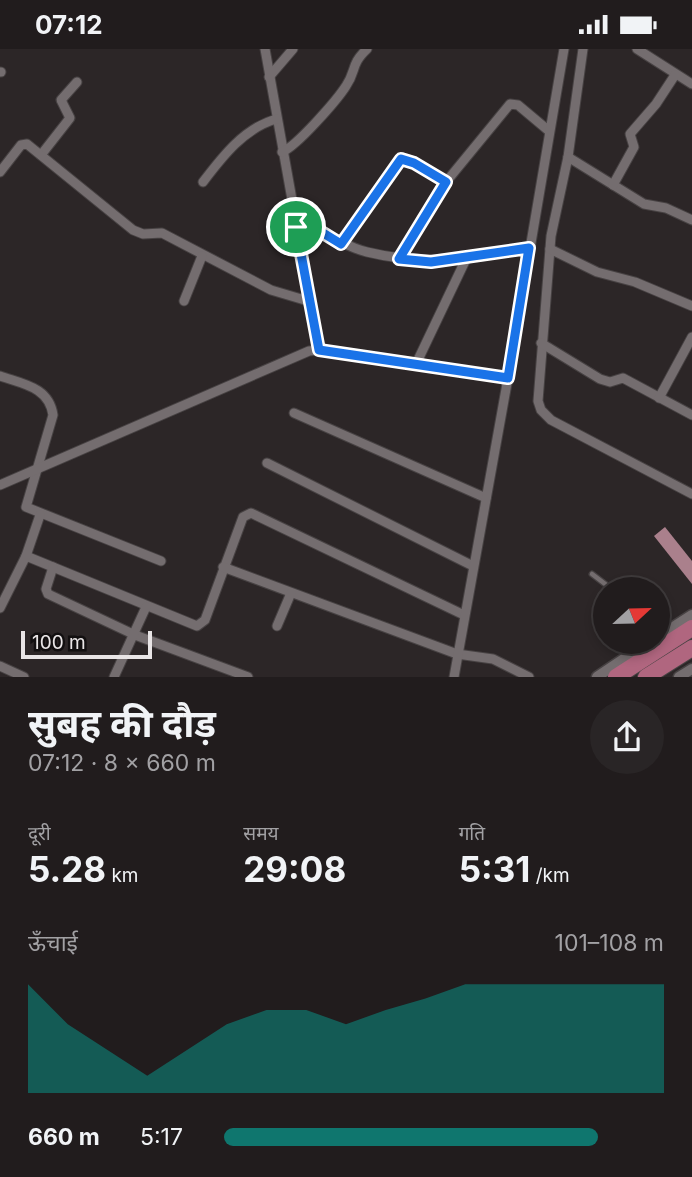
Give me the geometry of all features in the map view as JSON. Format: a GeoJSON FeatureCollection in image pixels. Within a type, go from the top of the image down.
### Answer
{"type":"FeatureCollection","features":[{"type":"Feature","properties":{"kind":"highway"},"geometry":{"type":"LineString","coordinates":[[616,677],[692,628]]}},
{"type":"Feature","properties":{"kind":"highway"},"geometry":{"type":"LineString","coordinates":[[646,677],[692,647]]}},
{"type":"Feature","properties":{"kind":"street"},"geometry":{"type":"LineString","coordinates":[[265,49],[308,301],[319,350]]}},
{"type":"Feature","properties":{"kind":"street"},"geometry":{"type":"LineString","coordinates":[[269,77],[293,49]]}},
{"type":"Feature","properties":{"kind":"street"},"geometry":{"type":"LineString","coordinates":[[282,152],[298,142],[342,93],[351,78],[353,64],[367,49]]}},
{"type":"Feature","properties":{"kind":"street"},"geometry":{"type":"LineString","coordinates":[[454,677],[564,49]]}},
{"type":"Feature","properties":{"kind":"street"},"geometry":{"type":"LineString","coordinates":[[583,49],[568,157],[550,249],[538,401],[546,415],[692,494]]}},
{"type":"Feature","properties":{"kind":"street"},"geometry":{"type":"LineString","coordinates":[[637,49],[692,84]]}},
{"type":"Feature","properties":{"kind":"street"},"geometry":{"type":"LineString","coordinates":[[613,185],[634,147],[630,134],[656,104],[675,75]]}},
{"type":"Feature","properties":{"kind":"street"},"geometry":{"type":"LineString","coordinates":[[41,155],[70,118],[61,100],[77,82]]}},
{"type":"Feature","properties":{"kind":"street"},"geometry":{"type":"LineString","coordinates":[[399,259],[446,182],[509,104],[518,105],[549,131]]}},
{"type":"Feature","properties":{"kind":"street"},"geometry":{"type":"LineString","coordinates":[[203,182],[248,133],[261,124],[277,119]]}},
{"type":"Feature","properties":{"kind":"street"},"geometry":{"type":"LineString","coordinates":[[0,172],[24,144],[133,230],[143,234],[162,233],[202,256],[271,289],[308,301]]}},
{"type":"Feature","properties":{"kind":"street"},"geometry":{"type":"LineString","coordinates":[[568,157],[644,204],[666,208],[692,220]]}},
{"type":"Feature","properties":{"kind":"street"},"geometry":{"type":"LineString","coordinates":[[341,244],[398,160],[408,160],[446,182]]}},
{"type":"Feature","properties":{"kind":"street"},"geometry":{"type":"LineString","coordinates":[[296,227],[315,228],[341,244],[399,259],[431,262],[529,248]]}},
{"type":"Feature","properties":{"kind":"street"},"geometry":{"type":"LineString","coordinates":[[550,249],[597,272],[635,282],[691,303]]}},
{"type":"Feature","properties":{"kind":"street"},"geometry":{"type":"LineString","coordinates":[[184,301],[202,256]]}},
{"type":"Feature","properties":{"kind":"street"},"geometry":{"type":"LineString","coordinates":[[416,365],[467,257]]}},
{"type":"Feature","properties":{"kind":"street"},"geometry":{"type":"LineString","coordinates":[[659,398],[692,337]]}},
{"type":"Feature","properties":{"kind":"street"},"geometry":{"type":"LineString","coordinates":[[541,343],[600,379],[610,382],[623,378],[692,415]]}},
{"type":"Feature","properties":{"kind":"street"},"geometry":{"type":"LineString","coordinates":[[0,485],[293,356],[319,350],[508,378]]}},
{"type":"Feature","properties":{"kind":"street"},"geometry":{"type":"LineString","coordinates":[[0,376],[40,390],[52,407],[53,415],[40,467],[26,504],[28,509],[161,561]]}},
{"type":"Feature","properties":{"kind":"street"},"geometry":{"type":"LineString","coordinates":[[294,413],[486,498]]}},
{"type":"Feature","properties":{"kind":"street"},"geometry":{"type":"LineString","coordinates":[[267,463],[473,566]]}},
{"type":"Feature","properties":{"kind":"street"},"geometry":{"type":"LineString","coordinates":[[26,556],[146,607],[192,625],[202,625],[243,517],[251,513],[464,615]]}},
{"type":"Feature","properties":{"kind":"street"},"geometry":{"type":"LineString","coordinates":[[0,608],[26,556],[40,515]]}},
{"type":"Feature","properties":{"kind":"street"},"geometry":{"type":"LineString","coordinates":[[52,567],[46,589],[48,594],[135,635],[248,677]]}},
{"type":"Feature","properties":{"kind":"street"},"geometry":{"type":"LineString","coordinates":[[223,567],[460,654],[493,659],[529,677]]}},
{"type":"Feature","properties":{"kind":"street"},"geometry":{"type":"LineString","coordinates":[[277,626],[290,593]]}},
{"type":"Feature","properties":{"kind":"street"},"geometry":{"type":"LineString","coordinates":[[114,677],[146,607]]}},
{"type":"Feature","properties":{"kind":"street"},"geometry":{"type":"LineString","coordinates":[[670,629],[692,615]]}},
{"type":"Feature","properties":{"kind":"street"},"geometry":{"type":"LineString","coordinates":[[597,677],[630,655]]}},
{"type":"Feature","properties":{"kind":"street"},"geometry":{"type":"LineString","coordinates":[[0,666],[24,677]]}},
{"type":"Feature","properties":{"kind":"street"},"geometry":{"type":"LineString","coordinates":[[679,677],[692,669]]}},
{"type":"Feature","properties":{"kind":"lane"},"geometry":{"type":"LineString","coordinates":[[592,574],[596,577]]}},
{"type":"Feature","properties":{"kind":"building"},"geometry":{"type":"Polygon","coordinates":[[[665,527],[692,561],[692,584],[654,536],[665,527]]]}},
{"type":"Feature","properties":{"kind":"route"},"geometry":{"type":"LineString","coordinates":[[401,159],[414,163],[446,182],[399,259],[431,262],[529,248],[508,378],[319,350],[296,227],[315,228],[341,244],[394,165],[401,159]]}}]}
